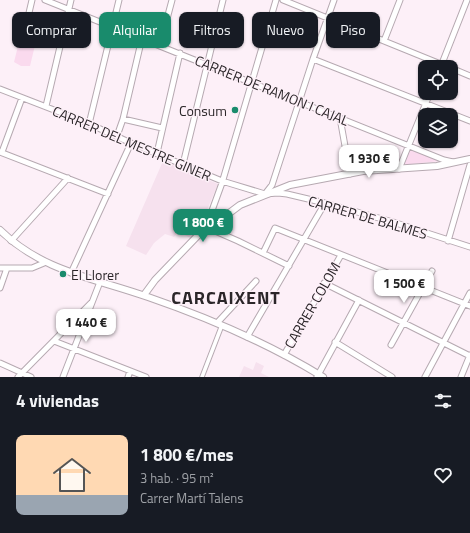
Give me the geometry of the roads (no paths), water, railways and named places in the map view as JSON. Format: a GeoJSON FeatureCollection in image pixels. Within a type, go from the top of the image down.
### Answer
{"type":"FeatureCollection","features":[{"type":"Feature","properties":{"kind":"street"},"geometry":{"type":"LineString","coordinates":[[29,12],[32,0]]}},
{"type":"Feature","properties":{"kind":"street","name":"CARRER DE RAMON I CAJAL"},"geometry":{"type":"LineString","coordinates":[[45,0],[99,21]]}},
{"type":"Feature","properties":{"kind":"street"},"geometry":{"type":"LineString","coordinates":[[68,12],[71,0]]}},
{"type":"Feature","properties":{"kind":"street"},"geometry":{"type":"LineString","coordinates":[[116,12],[119,0]]}},
{"type":"Feature","properties":{"kind":"street"},"geometry":{"type":"LineString","coordinates":[[169,12],[172,0]]}},
{"type":"Feature","properties":{"kind":"street"},"geometry":{"type":"LineString","coordinates":[[183,164],[223,0]]}},
{"type":"Feature","properties":{"kind":"street"},"geometry":{"type":"LineString","coordinates":[[206,228],[222,181],[276,0]]}},
{"type":"Feature","properties":{"kind":"street"},"geometry":{"type":"LineString","coordinates":[[283,0],[326,18]]}},
{"type":"Feature","properties":{"kind":"street"},"geometry":{"type":"LineString","coordinates":[[329,12],[334,0]]}},
{"type":"Feature","properties":{"kind":"street"},"geometry":{"type":"LineString","coordinates":[[384,41],[400,0]]}},
{"type":"Feature","properties":{"kind":"street"},"geometry":{"type":"LineString","coordinates":[[443,60],[467,0]]}},
{"type":"Feature","properties":{"kind":"street"},"geometry":{"type":"LineString","coordinates":[[266,194],[272,185],[326,21]]}},
{"type":"Feature","properties":{"kind":"street"},"geometry":{"type":"LineString","coordinates":[[380,39],[427,60]]}},
{"type":"Feature","properties":{"kind":"street"},"geometry":{"type":"LineString","coordinates":[[46,106],[59,48]]}},
{"type":"Feature","properties":{"kind":"street"},"geometry":{"type":"LineString","coordinates":[[90,124],[107,48]]}},
{"type":"Feature","properties":{"kind":"street"},"geometry":{"type":"LineString","coordinates":[[117,136],[123,119],[140,48]]}},
{"type":"Feature","properties":{"kind":"street","name":"CARRER DE RAMON I CAJAL"},"geometry":{"type":"LineString","coordinates":[[168,48],[444,160],[455,162]]}},
{"type":"Feature","properties":{"kind":"street"},"geometry":{"type":"LineString","coordinates":[[157,153],[180,53]]}},
{"type":"Feature","properties":{"kind":"street"},"geometry":{"type":"LineString","coordinates":[[313,59],[470,121]]}},
{"type":"Feature","properties":{"kind":"street"},"geometry":{"type":"LineString","coordinates":[[458,71],[470,76]]}},
{"type":"Feature","properties":{"kind":"street","name":"CARRER DEL MESTRE GINER"},"geometry":{"type":"LineString","coordinates":[[0,89],[90,124],[222,181],[266,194]]}},
{"type":"Feature","properties":{"kind":"street"},"geometry":{"type":"LineString","coordinates":[[22,98],[1,152],[108,194]]}},
{"type":"Feature","properties":{"kind":"street"},"geometry":{"type":"LineString","coordinates":[[399,169],[410,146],[427,100]]}},
{"type":"Feature","properties":{"kind":"street"},"geometry":{"type":"LineString","coordinates":[[340,118],[350,174]]}},
{"type":"Feature","properties":{"kind":"street","name":"CARRER DEL MESTRE GINER"},"geometry":{"type":"LineString","coordinates":[[123,119],[162,128]]}},
{"type":"Feature","properties":{"kind":"street"},"geometry":{"type":"LineString","coordinates":[[71,273],[131,143]]}},
{"type":"Feature","properties":{"kind":"street"},"geometry":{"type":"LineString","coordinates":[[144,295],[155,280],[206,228],[216,223],[240,205],[266,194],[290,185],[350,174],[375,170],[438,166],[470,159]]}},
{"type":"Feature","properties":{"kind":"street"},"geometry":{"type":"LineString","coordinates":[[448,240],[470,165]]}},
{"type":"Feature","properties":{"kind":"street"},"geometry":{"type":"LineString","coordinates":[[11,241],[68,178]]}},
{"type":"Feature","properties":{"kind":"street","name":"CARRER DE BALMES"},"geometry":{"type":"LineString","coordinates":[[266,194],[287,194],[325,203],[393,222],[470,247]]}},
{"type":"Feature","properties":{"kind":"street"},"geometry":{"type":"LineString","coordinates":[[247,337],[325,203]]}},
{"type":"Feature","properties":{"kind":"street"},"geometry":{"type":"LineString","coordinates":[[206,228],[238,241],[289,266]]}},
{"type":"Feature","properties":{"kind":"street"},"geometry":{"type":"LineString","coordinates":[[263,253],[275,228],[467,305]]}},
{"type":"Feature","properties":{"kind":"street"},"geometry":{"type":"LineString","coordinates":[[0,230],[11,241],[44,263],[71,273],[144,295],[220,324],[284,355],[319,376],[335,342],[359,300]]}},
{"type":"Feature","properties":{"kind":"street","name":"CARRER COLOM"},"geometry":{"type":"LineString","coordinates":[[284,355],[341,255]]}},
{"type":"Feature","properties":{"kind":"street"},"geometry":{"type":"LineString","coordinates":[[0,268],[32,268],[44,263]]}},
{"type":"Feature","properties":{"kind":"street"},"geometry":{"type":"LineString","coordinates":[[0,288],[7,268]]}},
{"type":"Feature","properties":{"kind":"street"},"geometry":{"type":"LineString","coordinates":[[391,345],[432,271]]}},
{"type":"Feature","properties":{"kind":"street"},"geometry":{"type":"LineString","coordinates":[[202,377],[220,324],[256,281]]}},
{"type":"Feature","properties":{"kind":"street"},"geometry":{"type":"LineString","coordinates":[[63,377],[100,282]]}},
{"type":"Feature","properties":{"kind":"street"},"geometry":{"type":"LineString","coordinates":[[324,283],[470,356],[461,377]]}},
{"type":"Feature","properties":{"kind":"street"},"geometry":{"type":"LineString","coordinates":[[425,377],[443,343],[467,305],[470,293]]}},
{"type":"Feature","properties":{"kind":"street"},"geometry":{"type":"LineString","coordinates":[[20,375],[91,303]]}},
{"type":"Feature","properties":{"kind":"street"},"geometry":{"type":"LineString","coordinates":[[54,341],[146,377]]}},
{"type":"Feature","properties":{"kind":"street"},"geometry":{"type":"LineString","coordinates":[[335,342],[392,377]]}},
{"type":"Feature","properties":{"kind":"street"},"geometry":{"type":"LineString","coordinates":[[0,364],[20,375],[31,377]]}},
{"type":"Feature","properties":{"kind":"street"},"geometry":{"type":"LineString","coordinates":[[128,377],[130,371]]}},
{"type":"Feature","properties":{"kind":"place","name":"Consum"},"geometry":{"type":"Point","coordinates":[235,110]}},
{"type":"Feature","properties":{"kind":"place","name":"El Llorer"},"geometry":{"type":"Point","coordinates":[63,274]}},
{"type":"Feature","properties":{"kind":"district","name":"CARCAIXENT"},"geometry":{"type":"Point","coordinates":[226,297]}}]}
